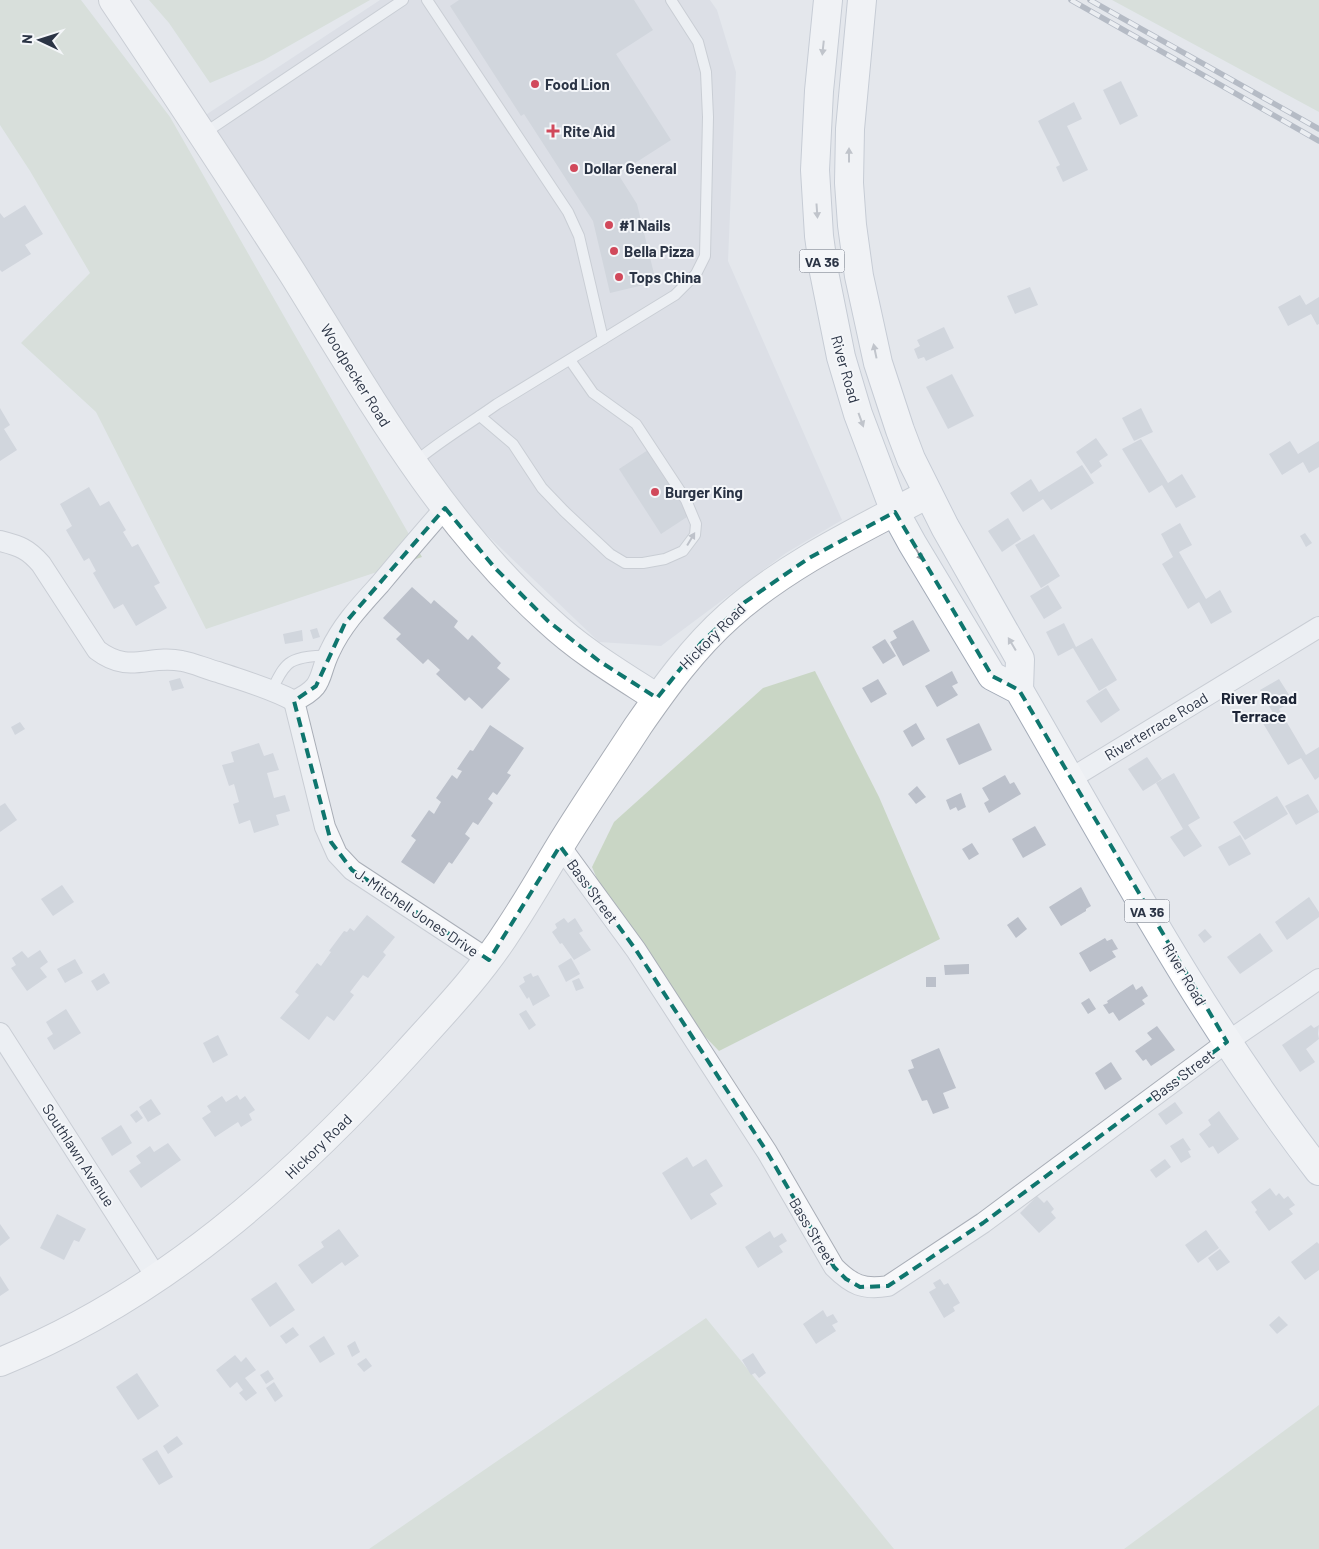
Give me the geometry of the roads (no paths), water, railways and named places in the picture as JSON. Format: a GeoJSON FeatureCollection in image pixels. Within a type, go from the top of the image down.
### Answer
{"type":"FeatureCollection","features":[{"type":"Feature","properties":{"kind":"main road","name":"Woodpecker Road"},"geometry":{"type":"LineString","coordinates":[[113,0],[203,134],[385,422],[445,508],[495,568],[548,620],[589,654],[658,698]]}},
{"type":"Feature","properties":{"kind":"main road","name":"River Road"},"geometry":{"type":"LineString","coordinates":[[828,0],[820,82],[815,170],[819,236],[824,272],[841,357],[858,414],[895,512],[992,676],[1019,690],[1193,988],[1251,1078],[1319,1171]]}},
{"type":"Feature","properties":{"kind":"main road","name":"VA 36"},"geometry":{"type":"LineString","coordinates":[[862,0],[855,64],[849,156],[852,225],[859,276],[878,363],[900,430],[928,494],[982,594],[1020,659],[1019,690]]}},
{"type":"Feature","properties":{"kind":"main road","name":"Hickory Road"},"geometry":{"type":"LineString","coordinates":[[0,1362],[29,1350],[86,1321],[157,1278],[235,1221],[322,1143],[372,1092],[489,960],[576,820],[658,698],[681,666],[701,643],[745,602],[809,558],[928,494]]}},
{"type":"Feature","properties":{"kind":"street"},"geometry":{"type":"LineString","coordinates":[[0,541],[19,546],[31,553],[41,564],[97,650],[105,657],[117,662],[181,661],[272,689],[294,701],[306,695],[316,686],[322,677],[328,656],[345,623],[445,508]]}},
{"type":"Feature","properties":{"kind":"street","name":"Riverterrace Road"},"geometry":{"type":"LineString","coordinates":[[1070,778],[1319,627]]}},
{"type":"Feature","properties":{"kind":"street","name":"J. Mitchell Jones Drive"},"geometry":{"type":"LineString","coordinates":[[294,701],[325,827],[337,854],[352,870],[489,960]]}},
{"type":"Feature","properties":{"kind":"street","name":"Bass Street"},"geometry":{"type":"LineString","coordinates":[[560,846],[642,958],[767,1152],[834,1267],[846,1279],[860,1287],[888,1286],[983,1223],[1227,1042],[1319,979]]}},
{"type":"Feature","properties":{"kind":"street","name":"Southlawn Avenue"},"geometry":{"type":"LineString","coordinates":[[0,1033],[157,1278]]}},
{"type":"Feature","properties":{"kind":"lane"},"geometry":{"type":"LineString","coordinates":[[203,134],[403,0]]}},
{"type":"Feature","properties":{"kind":"lane"},"geometry":{"type":"LineString","coordinates":[[427,0],[568,212],[579,236],[603,339]]}},
{"type":"Feature","properties":{"kind":"lane"},"geometry":{"type":"LineString","coordinates":[[413,464],[439,442],[496,404],[675,295],[696,274],[705,256],[708,117],[706,72],[698,42],[671,0]]}},
{"type":"Feature","properties":{"kind":"lane"},"geometry":{"type":"LineString","coordinates":[[480,416],[513,444],[542,488],[610,554],[626,563],[651,562],[666,560],[683,551],[695,535],[696,524],[686,500],[636,424],[593,393],[570,360]]}},
{"type":"Feature","properties":{"kind":"lane"},"geometry":{"type":"LineString","coordinates":[[272,689],[283,670],[291,662],[318,655],[328,656]]}},
{"type":"Feature","properties":{"kind":"railway"},"geometry":{"type":"LineString","coordinates":[[1071,0],[1319,141]]}},
{"type":"Feature","properties":{"kind":"railway"},"geometry":{"type":"LineString","coordinates":[[1090,0],[1319,129]]}},
{"type":"Feature","properties":{"kind":"place","name":"Food Lion"},"geometry":{"type":"Point","coordinates":[535,84]}},
{"type":"Feature","properties":{"kind":"place","name":"Rite Aid"},"geometry":{"type":"Point","coordinates":[553,131]}},
{"type":"Feature","properties":{"kind":"place","name":"Dollar General"},"geometry":{"type":"Point","coordinates":[574,168]}},
{"type":"Feature","properties":{"kind":"place","name":"#1 Nails"},"geometry":{"type":"Point","coordinates":[609,225]}},
{"type":"Feature","properties":{"kind":"place","name":"Bella Pizza"},"geometry":{"type":"Point","coordinates":[614,251]}},
{"type":"Feature","properties":{"kind":"place","name":"Tops China"},"geometry":{"type":"Point","coordinates":[619,277]}},
{"type":"Feature","properties":{"kind":"place","name":"Burger King"},"geometry":{"type":"Point","coordinates":[655,492]}},
{"type":"Feature","properties":{"kind":"district","name":"River Road Terrace"},"geometry":{"type":"Point","coordinates":[1259,706]}}]}
